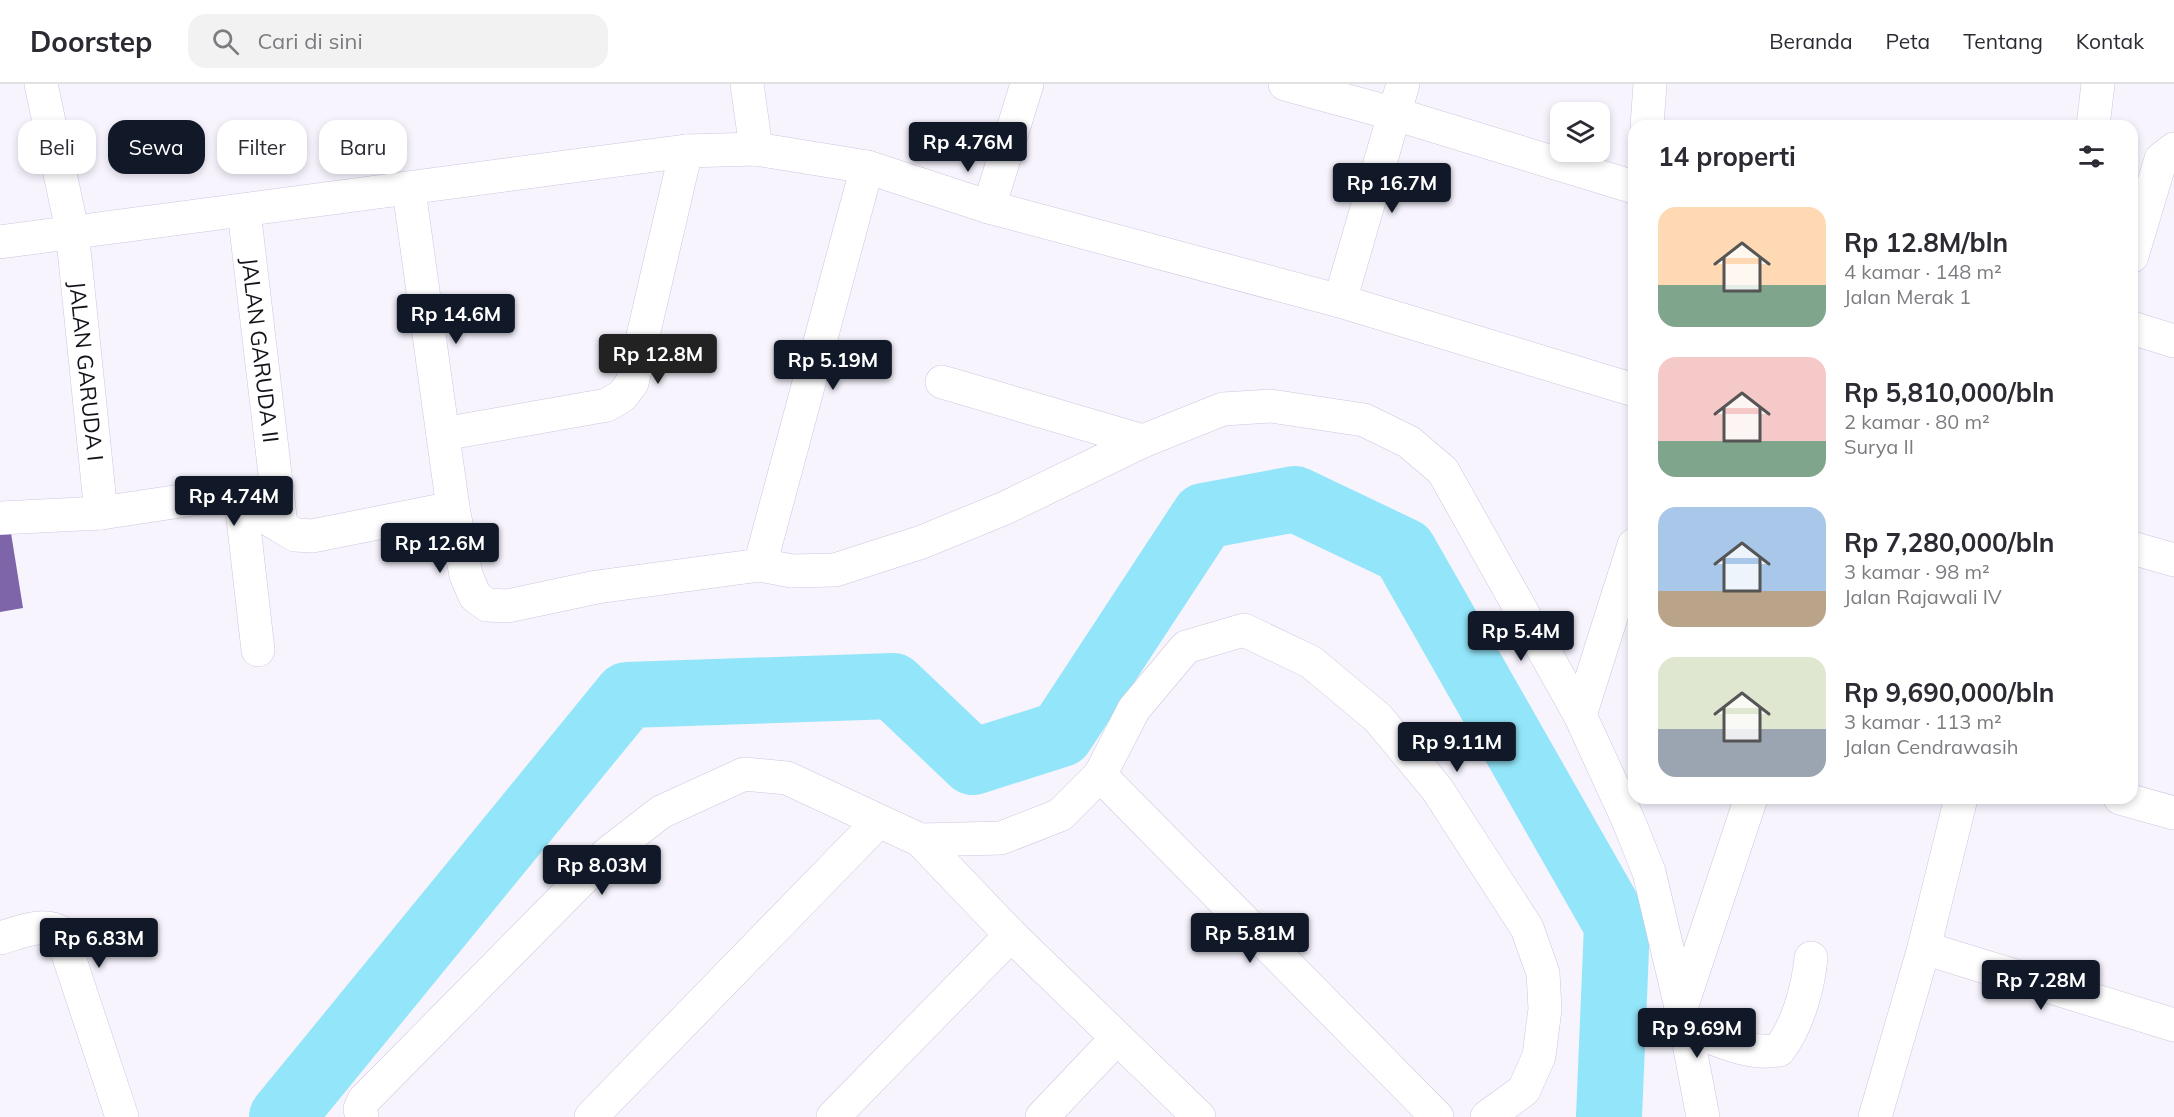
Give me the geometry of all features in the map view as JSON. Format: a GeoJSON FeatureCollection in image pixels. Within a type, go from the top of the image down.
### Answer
{"type":"FeatureCollection","features":[{"type":"Feature","properties":{"kind":"street","name":"JALAN GARUDA I"},"geometry":{"type":"LineString","coordinates":[[41,84],[72,230],[101,513]]}},
{"type":"Feature","properties":{"kind":"street"},"geometry":{"type":"LineString","coordinates":[[747,84],[756,150]]}},
{"type":"Feature","properties":{"kind":"street"},"geometry":{"type":"LineString","coordinates":[[989,207],[1027,84]]}},
{"type":"Feature","properties":{"kind":"street"},"geometry":{"type":"LineString","coordinates":[[1285,84],[1399,99],[1628,185]]}},
{"type":"Feature","properties":{"kind":"street"},"geometry":{"type":"LineString","coordinates":[[1647,120],[1650,84]]}},
{"type":"Feature","properties":{"kind":"street"},"geometry":{"type":"LineString","coordinates":[[2094,120],[2098,84]]}},
{"type":"Feature","properties":{"kind":"street"},"geometry":{"type":"LineString","coordinates":[[1340,301],[1399,99]]}},
{"type":"Feature","properties":{"kind":"street"},"geometry":{"type":"LineString","coordinates":[[2138,236],[2161,159],[2174,149]]}},
{"type":"Feature","properties":{"kind":"street"},"geometry":{"type":"LineString","coordinates":[[0,242],[72,230],[409,190],[686,151],[756,150],[867,167],[989,207],[1340,301],[1628,388]]}},
{"type":"Feature","properties":{"kind":"street"},"geometry":{"type":"LineString","coordinates":[[443,434],[607,405],[622,396],[633,383],[686,151]]}},
{"type":"Feature","properties":{"kind":"street"},"geometry":{"type":"LineString","coordinates":[[760,565],[867,167]]}},
{"type":"Feature","properties":{"kind":"street"},"geometry":{"type":"LineString","coordinates":[[409,190],[453,507],[466,575],[475,596],[487,605],[507,606],[597,587],[760,565],[792,571],[835,570],[922,542],[1005,508],[1143,441],[1223,409],[1271,406],[1364,420],[1409,442],[1443,471],[1580,715],[1649,872],[1684,1018],[1703,1117]]}},
{"type":"Feature","properties":{"kind":"street","name":"JALAN GARUDA II"},"geometry":{"type":"LineString","coordinates":[[243,211],[281,525]]}},
{"type":"Feature","properties":{"kind":"street"},"geometry":{"type":"LineString","coordinates":[[2138,330],[2174,341]]}},
{"type":"Feature","properties":{"kind":"street"},"geometry":{"type":"LineString","coordinates":[[942,382],[1143,441]]}},
{"type":"Feature","properties":{"kind":"street"},"geometry":{"type":"LineString","coordinates":[[0,518],[101,513],[227,494],[295,535],[312,536],[453,507]]}},
{"type":"Feature","properties":{"kind":"street"},"geometry":{"type":"LineString","coordinates":[[241,501],[258,650]]}},
{"type":"Feature","properties":{"kind":"street"},"geometry":{"type":"LineString","coordinates":[[2138,550],[2174,560]]}},
{"type":"Feature","properties":{"kind":"street"},"geometry":{"type":"LineString","coordinates":[[1580,715],[1628,564]]}},
{"type":"Feature","properties":{"kind":"street"},"geometry":{"type":"LineString","coordinates":[[920,840],[1001,838],[1060,815],[1100,775],[1134,709],[1186,647],[1244,630],[1311,662],[1378,718],[1437,789],[1527,928],[1543,973],[1545,1009],[1539,1056],[1524,1090],[1486,1117]]}},
{"type":"Feature","properties":{"kind":"street"},"geometry":{"type":"LineString","coordinates":[[362,1117],[360,1109],[364,1101],[608,853],[661,812],[744,774],[787,778],[920,840],[1011,935],[1199,1117]]}},
{"type":"Feature","properties":{"kind":"street"},"geometry":{"type":"LineString","coordinates":[[1100,775],[1437,1117]]}},
{"type":"Feature","properties":{"kind":"street"},"geometry":{"type":"LineString","coordinates":[[2138,803],[2174,813]]}},
{"type":"Feature","properties":{"kind":"street"},"geometry":{"type":"LineString","coordinates":[[1684,1018],[1749,804]]}},
{"type":"Feature","properties":{"kind":"street"},"geometry":{"type":"LineString","coordinates":[[1875,1117],[1924,948],[1960,804]]}},
{"type":"Feature","properties":{"kind":"street"},"geometry":{"type":"LineString","coordinates":[[591,1117],[878,822]]}},
{"type":"Feature","properties":{"kind":"street"},"geometry":{"type":"LineString","coordinates":[[0,938],[43,927],[53,927],[61,933],[122,1117]]}},
{"type":"Feature","properties":{"kind":"street"},"geometry":{"type":"LineString","coordinates":[[833,1117],[1011,935]]}},
{"type":"Feature","properties":{"kind":"street"},"geometry":{"type":"LineString","coordinates":[[1924,948],[2174,1025]]}},
{"type":"Feature","properties":{"kind":"street"},"geometry":{"type":"LineString","coordinates":[[1684,1018],[1749,1050],[1766,1053],[1779,1050],[1792,1028],[1809,980],[1811,958]]}},
{"type":"Feature","properties":{"kind":"street"},"geometry":{"type":"LineString","coordinates":[[1042,1117],[1117,1038]]}},
{"type":"Feature","properties":{"kind":"building"},"geometry":{"type":"Polygon","coordinates":[[[11,533],[23,608],[0,612],[0,535],[11,533]]]}},
{"type":"Feature","properties":{"kind":"waterway"},"geometry":{"type":"LineString","coordinates":[[282,1117],[627,695],[893,686],[973,762],[1061,734],[1204,516],[1295,499],[1404,551],[1617,925],[1609,1117]]}}]}
